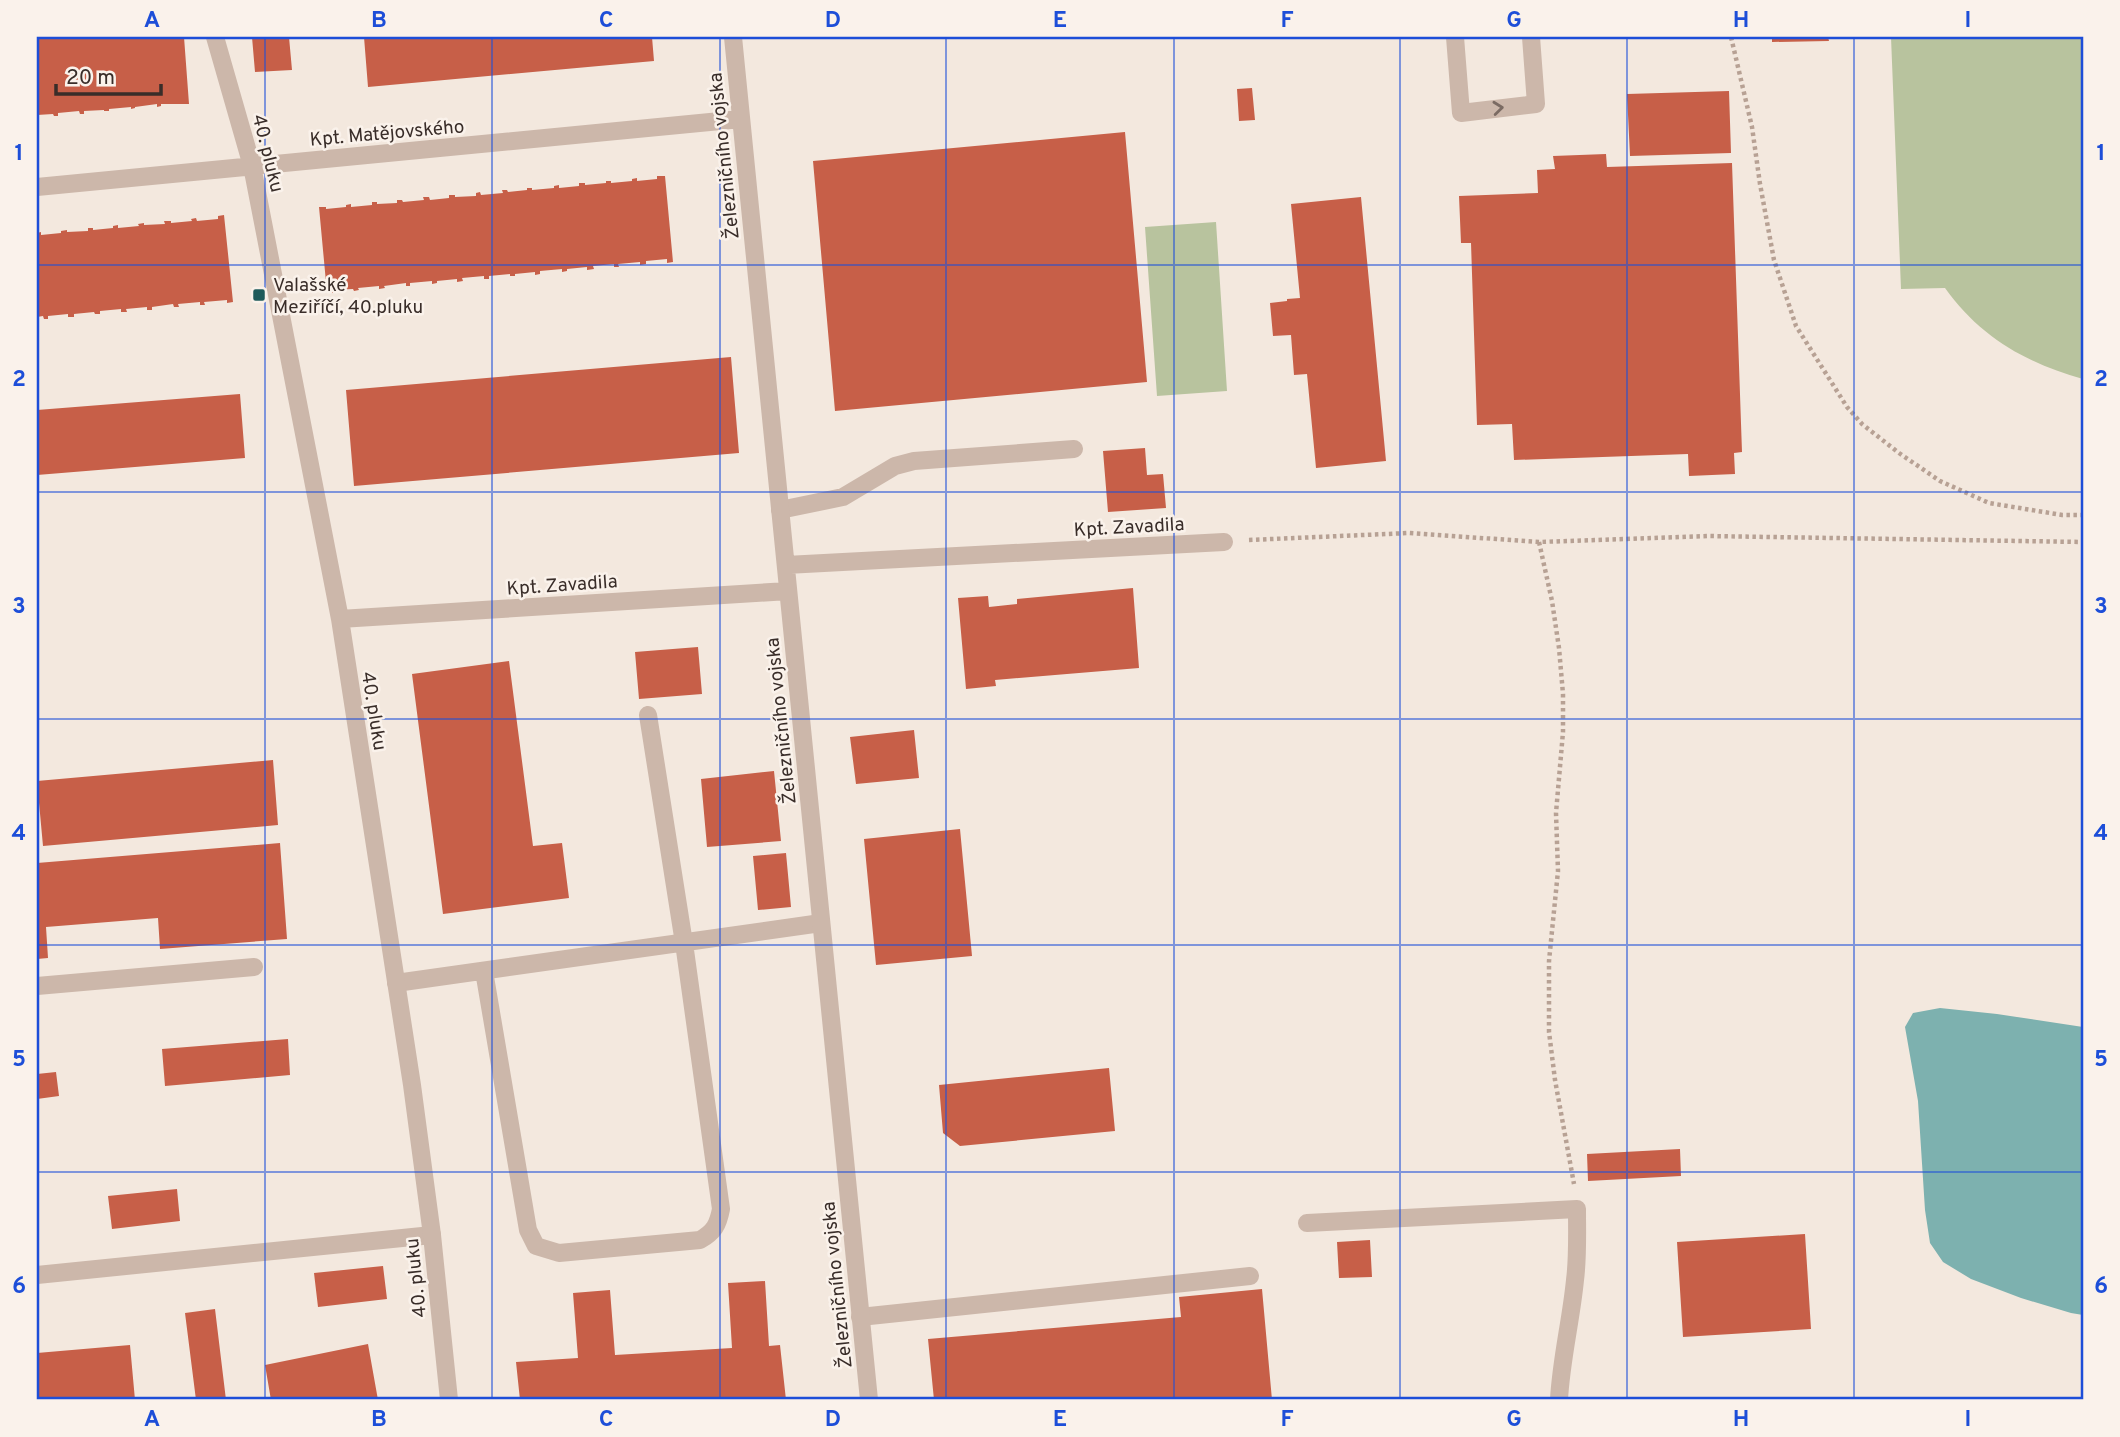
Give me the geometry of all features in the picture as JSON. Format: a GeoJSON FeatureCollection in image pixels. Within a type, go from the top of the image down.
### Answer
{"type":"FeatureCollection","features":[{"type":"Feature","properties":{"kind":"street","name":"40. pluku"},"geometry":{"type":"LineString","coordinates":[[215,37],[253,166],[340,619],[412,1085],[432,1235],[449,1400]]}},
{"type":"Feature","properties":{"kind":"street","name":"Železničního vojska"},"geometry":{"type":"LineString","coordinates":[[733,37],[869,1400]]}},
{"type":"Feature","properties":{"kind":"street"},"geometry":{"type":"LineString","coordinates":[[1455,37],[1461,113],[1536,104],[1531,37]]}},
{"type":"Feature","properties":{"kind":"street","name":"Kpt. Matějovského"},"geometry":{"type":"LineString","coordinates":[[37,187],[741,119]]}},
{"type":"Feature","properties":{"kind":"street"},"geometry":{"type":"LineString","coordinates":[[780,510],[844,497],[895,466],[914,461],[1074,449]]}},
{"type":"Feature","properties":{"kind":"street","name":"Kpt. Zavadila"},"geometry":{"type":"LineString","coordinates":[[786,565],[1224,542]]}},
{"type":"Feature","properties":{"kind":"street","name":"Kpt. Zavadila"},"geometry":{"type":"LineString","coordinates":[[340,619],[788,591]]}},
{"type":"Feature","properties":{"kind":"street"},"geometry":{"type":"LineString","coordinates":[[484,971],[528,1230],[536,1245],[559,1253],[699,1240],[711,1234],[718,1224],[721,1209],[684,943],[648,715]]}},
{"type":"Feature","properties":{"kind":"street"},"geometry":{"type":"LineString","coordinates":[[396,983],[821,923]]}},
{"type":"Feature","properties":{"kind":"street"},"geometry":{"type":"LineString","coordinates":[[37,986],[254,967]]}},
{"type":"Feature","properties":{"kind":"street"},"geometry":{"type":"LineString","coordinates":[[1307,1223],[1577,1209],[1576,1273],[1559,1400]]}},
{"type":"Feature","properties":{"kind":"street"},"geometry":{"type":"LineString","coordinates":[[37,1275],[432,1235]]}},
{"type":"Feature","properties":{"kind":"street"},"geometry":{"type":"LineString","coordinates":[[860,1317],[1250,1276]]}},
{"type":"Feature","properties":{"kind":"path"},"geometry":{"type":"LineString","coordinates":[[1731,37],[1752,127],[1774,260],[1796,326],[1847,407],[1862,424],[1940,481],[1989,503],[2062,515],[2083,515]]}},
{"type":"Feature","properties":{"kind":"path"},"geometry":{"type":"LineString","coordinates":[[1224,542],[1409,533],[1539,542],[1708,536],[2083,542]]}},
{"type":"Feature","properties":{"kind":"path"},"geometry":{"type":"LineString","coordinates":[[1539,542],[1552,601],[1563,694],[1563,732],[1556,813],[1558,871],[1549,961],[1549,1032],[1577,1209]]}},
{"type":"Feature","properties":{"kind":"green space"},"geometry":{"type":"Polygon","coordinates":[[[1891,37],[2083,37],[2083,379],[2042,365],[2006,346],[1973,321],[1945,288],[1901,289],[1891,37]]]}},
{"type":"Feature","properties":{"kind":"green space"},"geometry":{"type":"Polygon","coordinates":[[[1216,222],[1227,391],[1157,396],[1145,227],[1216,222]]]}},
{"type":"Feature","properties":{"kind":"water"},"geometry":{"type":"Polygon","coordinates":[[[1940,1008],[2083,1027],[2083,1315],[2021,1298],[1971,1279],[1943,1262],[1930,1243],[1925,1210],[1918,1101],[1905,1027],[1913,1013],[1940,1008]]]}},
{"type":"Feature","properties":{"kind":"building"},"geometry":{"type":"Polygon","coordinates":[[[37,37],[184,37],[189,104],[161,104],[157,107],[157,104],[131,109],[84,111],[84,114],[79,111],[58,113],[58,116],[37,115],[37,37]]]}},
{"type":"Feature","properties":{"kind":"building"},"geometry":{"type":"Polygon","coordinates":[[[252,37],[289,37],[292,70],[255,72],[252,37]]]}},
{"type":"Feature","properties":{"kind":"building"},"geometry":{"type":"Polygon","coordinates":[[[364,37],[652,37],[654,61],[368,87],[364,37]]]}},
{"type":"Feature","properties":{"kind":"building"},"geometry":{"type":"Polygon","coordinates":[[[1772,37],[1828,37],[1829,41],[1772,42],[1772,37]]]}},
{"type":"Feature","properties":{"kind":"building"},"geometry":{"type":"Polygon","coordinates":[[[1252,88],[1255,120],[1239,121],[1237,89],[1252,88]]]}},
{"type":"Feature","properties":{"kind":"building"},"geometry":{"type":"Polygon","coordinates":[[[1729,91],[1731,153],[1630,156],[1627,94],[1729,91]]]}},
{"type":"Feature","properties":{"kind":"building"},"geometry":{"type":"Polygon","coordinates":[[[1125,132],[1147,382],[835,411],[813,161],[1125,132]]]}},
{"type":"Feature","properties":{"kind":"building"},"geometry":{"type":"Polygon","coordinates":[[[1606,154],[1607,167],[1732,163],[1742,452],[1734,453],[1735,474],[1689,476],[1688,454],[1514,460],[1512,424],[1477,425],[1471,243],[1461,243],[1459,196],[1538,193],[1537,170],[1555,169],[1553,156],[1606,154]]]}},
{"type":"Feature","properties":{"kind":"building"},"geometry":{"type":"Polygon","coordinates":[[[657,176],[665,176],[673,262],[667,263],[667,259],[646,261],[646,264],[640,265],[640,262],[618,264],[619,267],[614,267],[614,264],[593,266],[594,269],[587,270],[587,267],[562,272],[562,269],[540,271],[540,274],[535,275],[535,272],[515,276],[510,274],[489,276],[489,279],[484,279],[484,276],[462,278],[463,281],[457,282],[457,279],[432,284],[432,281],[410,283],[410,286],[406,286],[406,283],[379,289],[379,286],[358,288],[359,290],[354,291],[333,290],[334,293],[327,293],[319,207],[326,209],[351,204],[351,207],[372,205],[372,202],[397,203],[397,200],[424,200],[423,197],[429,197],[430,200],[449,198],[449,195],[476,196],[476,193],[480,192],[481,195],[503,193],[502,190],[508,192],[527,188],[554,188],[559,185],[559,188],[579,186],[579,183],[611,183],[637,178],[637,181],[657,179],[657,176]]]}},
{"type":"Feature","properties":{"kind":"building"},"geometry":{"type":"Polygon","coordinates":[[[1361,197],[1386,461],[1316,468],[1307,374],[1294,375],[1291,335],[1273,336],[1270,303],[1300,298],[1291,204],[1361,197]]]}},
{"type":"Feature","properties":{"kind":"building"},"geometry":{"type":"Polygon","coordinates":[[[224,215],[233,302],[227,303],[227,300],[204,302],[205,305],[200,305],[200,302],[178,304],[179,307],[174,307],[173,304],[152,307],[152,310],[147,310],[147,307],[121,312],[121,309],[100,311],[100,314],[74,314],[74,317],[68,317],[68,314],[48,316],[48,319],[37,317],[37,233],[41,232],[41,235],[67,230],[88,231],[88,228],[113,228],[118,225],[118,228],[144,223],[165,224],[164,221],[171,223],[192,221],[191,219],[196,218],[197,221],[218,219],[218,216],[224,215]]]}},
{"type":"Feature","properties":{"kind":"building"},"geometry":{"type":"Polygon","coordinates":[[[731,357],[739,453],[354,486],[346,390],[731,357]]]}},
{"type":"Feature","properties":{"kind":"building"},"geometry":{"type":"Polygon","coordinates":[[[240,394],[245,458],[37,475],[37,410],[240,394]]]}},
{"type":"Feature","properties":{"kind":"building"},"geometry":{"type":"Polygon","coordinates":[[[1145,448],[1147,475],[1163,474],[1166,508],[1108,512],[1103,451],[1145,448]]]}},
{"type":"Feature","properties":{"kind":"building"},"geometry":{"type":"Polygon","coordinates":[[[1133,588],[1139,668],[995,680],[996,686],[966,689],[958,598],[988,596],[989,607],[1017,604],[1017,599],[1133,588]]]}},
{"type":"Feature","properties":{"kind":"building"},"geometry":{"type":"Polygon","coordinates":[[[698,647],[702,694],[639,699],[635,652],[698,647]]]}},
{"type":"Feature","properties":{"kind":"building"},"geometry":{"type":"Polygon","coordinates":[[[509,661],[533,846],[562,843],[569,898],[443,914],[412,674],[509,661]]]}},
{"type":"Feature","properties":{"kind":"building"},"geometry":{"type":"Polygon","coordinates":[[[914,730],[919,778],[856,784],[850,737],[914,730]]]}},
{"type":"Feature","properties":{"kind":"building"},"geometry":{"type":"Polygon","coordinates":[[[273,760],[278,825],[43,846],[37,781],[273,760]]]}},
{"type":"Feature","properties":{"kind":"building"},"geometry":{"type":"Polygon","coordinates":[[[774,771],[781,841],[707,847],[701,779],[774,771]]]}},
{"type":"Feature","properties":{"kind":"building"},"geometry":{"type":"Polygon","coordinates":[[[960,829],[972,956],[876,965],[864,839],[960,829]]]}},
{"type":"Feature","properties":{"kind":"building"},"geometry":{"type":"Polygon","coordinates":[[[280,843],[287,939],[160,949],[158,918],[46,927],[48,958],[37,959],[37,863],[280,843]]]}},
{"type":"Feature","properties":{"kind":"building"},"geometry":{"type":"Polygon","coordinates":[[[786,853],[791,907],[758,910],[753,856],[786,853]]]}},
{"type":"Feature","properties":{"kind":"building"},"geometry":{"type":"Polygon","coordinates":[[[288,1039],[290,1075],[165,1086],[162,1049],[288,1039]]]}},
{"type":"Feature","properties":{"kind":"building"},"geometry":{"type":"Polygon","coordinates":[[[1109,1068],[1115,1131],[960,1146],[943,1133],[939,1085],[1109,1068]]]}},
{"type":"Feature","properties":{"kind":"building"},"geometry":{"type":"Polygon","coordinates":[[[56,1072],[59,1096],[37,1099],[37,1074],[56,1072]]]}},
{"type":"Feature","properties":{"kind":"building"},"geometry":{"type":"Polygon","coordinates":[[[1680,1149],[1681,1176],[1588,1181],[1587,1154],[1680,1149]]]}},
{"type":"Feature","properties":{"kind":"building"},"geometry":{"type":"Polygon","coordinates":[[[177,1189],[180,1221],[112,1229],[108,1196],[177,1189]]]}},
{"type":"Feature","properties":{"kind":"building"},"geometry":{"type":"Polygon","coordinates":[[[1805,1234],[1811,1329],[1683,1337],[1677,1242],[1805,1234]]]}},
{"type":"Feature","properties":{"kind":"building"},"geometry":{"type":"Polygon","coordinates":[[[1370,1240],[1372,1277],[1339,1278],[1337,1242],[1370,1240]]]}},
{"type":"Feature","properties":{"kind":"building"},"geometry":{"type":"Polygon","coordinates":[[[383,1266],[387,1299],[318,1307],[314,1273],[383,1266]]]}},
{"type":"Feature","properties":{"kind":"building"},"geometry":{"type":"Polygon","coordinates":[[[765,1281],[769,1346],[780,1345],[786,1400],[520,1400],[516,1362],[578,1358],[573,1293],[610,1290],[615,1355],[732,1348],[728,1283],[765,1281]]]}},
{"type":"Feature","properties":{"kind":"building"},"geometry":{"type":"Polygon","coordinates":[[[1262,1289],[1272,1400],[934,1400],[928,1339],[1181,1317],[1179,1297],[1262,1289]]]}},
{"type":"Feature","properties":{"kind":"building"},"geometry":{"type":"Polygon","coordinates":[[[215,1309],[226,1400],[196,1400],[185,1313],[215,1309]]]}},
{"type":"Feature","properties":{"kind":"building"},"geometry":{"type":"Polygon","coordinates":[[[368,1344],[378,1400],[271,1400],[265,1365],[368,1344]]]}},
{"type":"Feature","properties":{"kind":"building"},"geometry":{"type":"Polygon","coordinates":[[[130,1345],[135,1400],[37,1400],[37,1353],[130,1345]]]}},
{"type":"Feature","properties":{"kind":"place","name":"Valašské Meziříčí, 40.pluku"},"geometry":{"type":"Point","coordinates":[259,295]}}]}
